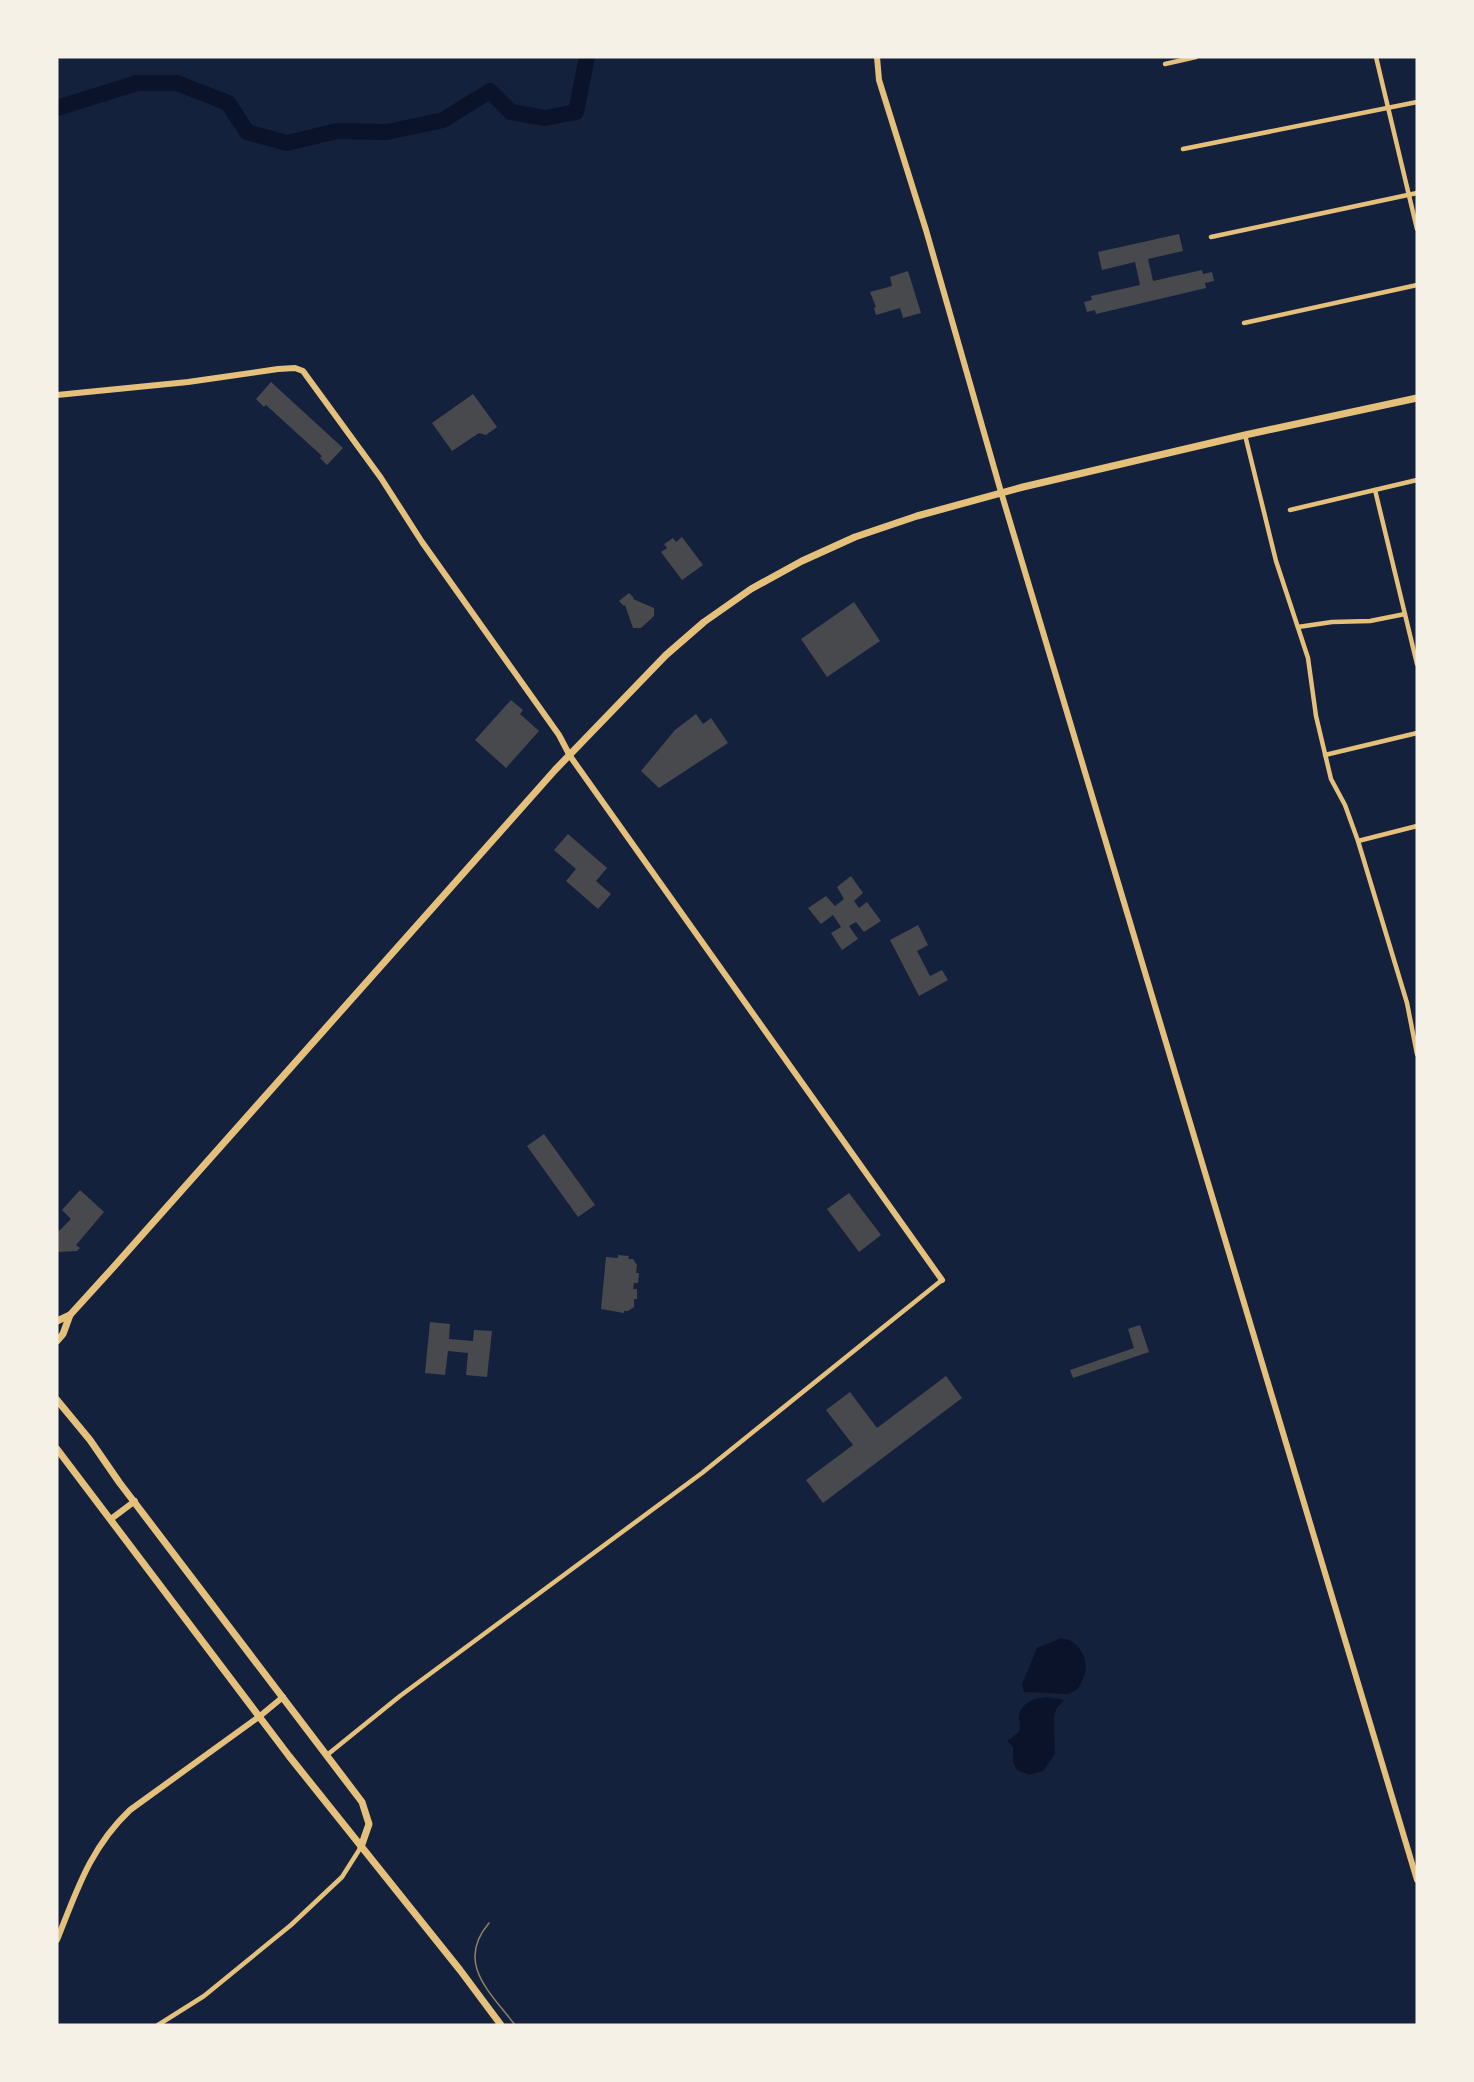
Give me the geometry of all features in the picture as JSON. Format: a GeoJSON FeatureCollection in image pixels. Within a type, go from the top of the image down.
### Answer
{"type":"FeatureCollection","features":[{"type":"Feature","properties":{"kind":"main road"},"geometry":{"type":"LineString","coordinates":[[57,1321],[69,1315],[570,756],[666,655],[704,622],[751,589],[802,561],[855,537],[917,516],[1001,492],[1245,435],[1417,398]]}},
{"type":"Feature","properties":{"kind":"main road"},"geometry":{"type":"LineString","coordinates":[[57,1341],[63,1334],[69,1315]]}},
{"type":"Feature","properties":{"kind":"main road"},"geometry":{"type":"LineString","coordinates":[[57,1400],[362,1802],[369,1824],[361,1847]]}},
{"type":"Feature","properties":{"kind":"main road"},"geometry":{"type":"LineString","coordinates":[[57,1449],[260,1716],[501,2025]]}},
{"type":"Feature","properties":{"kind":"street"},"geometry":{"type":"LineString","coordinates":[[877,57],[879,80],[926,231],[1001,492],[1417,1880]]}},
{"type":"Feature","properties":{"kind":"street"},"geometry":{"type":"LineString","coordinates":[[1165,64],[1197,57]]}},
{"type":"Feature","properties":{"kind":"street"},"geometry":{"type":"LineString","coordinates":[[1376,57],[1417,229]]}},
{"type":"Feature","properties":{"kind":"street"},"geometry":{"type":"LineString","coordinates":[[1183,149],[1417,102]]}},
{"type":"Feature","properties":{"kind":"street"},"geometry":{"type":"LineString","coordinates":[[1211,237],[1417,193]]}},
{"type":"Feature","properties":{"kind":"street"},"geometry":{"type":"LineString","coordinates":[[1244,323],[1417,285]]}},
{"type":"Feature","properties":{"kind":"street"},"geometry":{"type":"LineString","coordinates":[[57,395],[188,382],[278,369],[295,368],[303,371],[381,478],[422,542],[559,735],[570,756],[942,1280],[702,1473],[400,1696],[327,1755]]}},
{"type":"Feature","properties":{"kind":"street"},"geometry":{"type":"LineString","coordinates":[[1245,435],[1276,561],[1308,658],[1316,716],[1331,779],[1345,805],[1358,840],[1407,1003],[1417,1054]]}},
{"type":"Feature","properties":{"kind":"street"},"geometry":{"type":"LineString","coordinates":[[1290,510],[1417,480]]}},
{"type":"Feature","properties":{"kind":"street"},"geometry":{"type":"LineString","coordinates":[[1375,490],[1417,664]]}},
{"type":"Feature","properties":{"kind":"street"},"geometry":{"type":"LineString","coordinates":[[1298,627],[1332,622],[1370,621],[1405,614]]}},
{"type":"Feature","properties":{"kind":"street"},"geometry":{"type":"LineString","coordinates":[[1325,754],[1417,733]]}},
{"type":"Feature","properties":{"kind":"street"},"geometry":{"type":"LineString","coordinates":[[1358,840],[1417,826]]}},
{"type":"Feature","properties":{"kind":"street"},"geometry":{"type":"LineString","coordinates":[[111,1519],[135,1501]]}},
{"type":"Feature","properties":{"kind":"street"},"geometry":{"type":"LineString","coordinates":[[57,1940],[92,1857],[112,1827],[130,1810],[283,1697]]}},
{"type":"Feature","properties":{"kind":"street"},"geometry":{"type":"LineString","coordinates":[[158,2025],[204,1996],[291,1925],[342,1877],[361,1847]]}},
{"type":"Feature","properties":{"kind":"water"},"geometry":{"type":"Polygon","coordinates":[[[1059,1639],[1069,1640],[1078,1646],[1085,1661],[1086,1670],[1078,1689],[1068,1694],[1024,1692],[1022,1684],[1037,1648],[1059,1639]]]}},
{"type":"Feature","properties":{"kind":"water"},"geometry":{"type":"Polygon","coordinates":[[[1046,1697],[1064,1700],[1056,1709],[1054,1717],[1055,1754],[1043,1771],[1029,1775],[1017,1770],[1013,1762],[1013,1747],[1007,1741],[1019,1732],[1019,1717],[1022,1708],[1033,1700],[1046,1697]]]}},
{"type":"Feature","properties":{"kind":"building"},"geometry":{"type":"Polygon","coordinates":[[[1179,234],[1183,251],[1148,259],[1153,281],[1202,270],[1203,274],[1212,272],[1214,281],[1205,283],[1206,288],[1096,314],[1095,310],[1087,312],[1084,302],[1092,300],[1091,296],[1140,285],[1135,262],[1102,270],[1098,252],[1179,234]]]}},
{"type":"Feature","properties":{"kind":"building"},"geometry":{"type":"Polygon","coordinates":[[[908,271],[921,313],[903,318],[900,308],[876,315],[874,308],[876,307],[870,292],[892,286],[890,277],[908,271]]]}},
{"type":"Feature","properties":{"kind":"building"},"geometry":{"type":"Polygon","coordinates":[[[271,382],[343,448],[327,465],[320,458],[322,456],[266,405],[264,407],[256,399],[271,382]]]}},
{"type":"Feature","properties":{"kind":"building"},"geometry":{"type":"Polygon","coordinates":[[[473,394],[497,427],[486,435],[479,433],[452,451],[432,423],[473,394]]]}},
{"type":"Feature","properties":{"kind":"building"},"geometry":{"type":"Polygon","coordinates":[[[682,537],[703,565],[682,580],[661,552],[667,548],[664,544],[673,538],[676,542],[682,537]]]}},
{"type":"Feature","properties":{"kind":"building"},"geometry":{"type":"Polygon","coordinates":[[[629,593],[633,599],[654,608],[654,616],[641,628],[633,628],[625,605],[619,601],[629,593]]]}},
{"type":"Feature","properties":{"kind":"building"},"geometry":{"type":"Polygon","coordinates":[[[854,602],[880,641],[827,677],[801,639],[854,602]]]}},
{"type":"Feature","properties":{"kind":"building"},"geometry":{"type":"Polygon","coordinates":[[[511,700],[523,710],[520,714],[539,731],[506,768],[475,740],[511,700]]]}},
{"type":"Feature","properties":{"kind":"building"},"geometry":{"type":"Polygon","coordinates":[[[696,714],[703,724],[711,718],[728,743],[659,788],[641,771],[675,730],[696,714]]]}},
{"type":"Feature","properties":{"kind":"building"},"geometry":{"type":"Polygon","coordinates":[[[568,834],[607,868],[596,881],[611,894],[598,909],[566,881],[576,869],[554,850],[568,834]]]}},
{"type":"Feature","properties":{"kind":"building"},"geometry":{"type":"Polygon","coordinates":[[[851,876],[863,893],[854,901],[859,908],[867,902],[881,921],[864,932],[856,922],[849,926],[858,939],[842,950],[831,933],[841,927],[833,915],[821,924],[808,908],[826,896],[835,906],[844,899],[837,887],[851,876]]]}},
{"type":"Feature","properties":{"kind":"building"},"geometry":{"type":"Polygon","coordinates":[[[918,925],[928,945],[917,951],[930,976],[942,970],[948,980],[919,996],[890,940],[918,925]]]}},
{"type":"Feature","properties":{"kind":"building"},"geometry":{"type":"Polygon","coordinates":[[[544,1134],[595,1205],[578,1217],[527,1146],[544,1134]]]}},
{"type":"Feature","properties":{"kind":"building"},"geometry":{"type":"Polygon","coordinates":[[[80,1190],[104,1212],[76,1245],[80,1248],[77,1251],[57,1252],[57,1231],[71,1219],[62,1210],[80,1190]]]}},
{"type":"Feature","properties":{"kind":"building"},"geometry":{"type":"Polygon","coordinates":[[[849,1193],[881,1235],[859,1252],[827,1209],[849,1193]]]}},
{"type":"Feature","properties":{"kind":"building"},"geometry":{"type":"Polygon","coordinates":[[[618,1255],[629,1256],[628,1259],[633,1259],[637,1265],[636,1273],[639,1273],[638,1283],[634,1283],[633,1289],[637,1289],[634,1307],[624,1313],[601,1309],[606,1257],[618,1258],[618,1255]]]}},
{"type":"Feature","properties":{"kind":"building"},"geometry":{"type":"Polygon","coordinates":[[[430,1322],[450,1324],[449,1339],[473,1341],[474,1330],[492,1331],[487,1377],[466,1375],[468,1353],[448,1351],[445,1375],[425,1373],[430,1322]]]}},
{"type":"Feature","properties":{"kind":"building"},"geometry":{"type":"Polygon","coordinates":[[[1140,1325],[1149,1352],[1073,1378],[1070,1370],[1134,1348],[1128,1329],[1140,1325]]]}},
{"type":"Feature","properties":{"kind":"building"},"geometry":{"type":"Polygon","coordinates":[[[946,1376],[962,1398],[823,1503],[806,1480],[853,1445],[826,1410],[850,1392],[877,1428],[946,1376]]]}},
{"type":"Feature","properties":{"kind":"waterway"},"geometry":{"type":"LineString","coordinates":[[57,108],[137,83],[177,83],[228,103],[247,132],[287,143],[337,131],[387,132],[443,120],[490,91],[511,112],[545,118],[576,112],[587,57]]}},
{"type":"Feature","properties":{"kind":"tram line"},"geometry":{"type":"LineString","coordinates":[[489,1923],[479,1938],[475,1951],[476,1964],[487,1989],[515,2025]]}}]}
